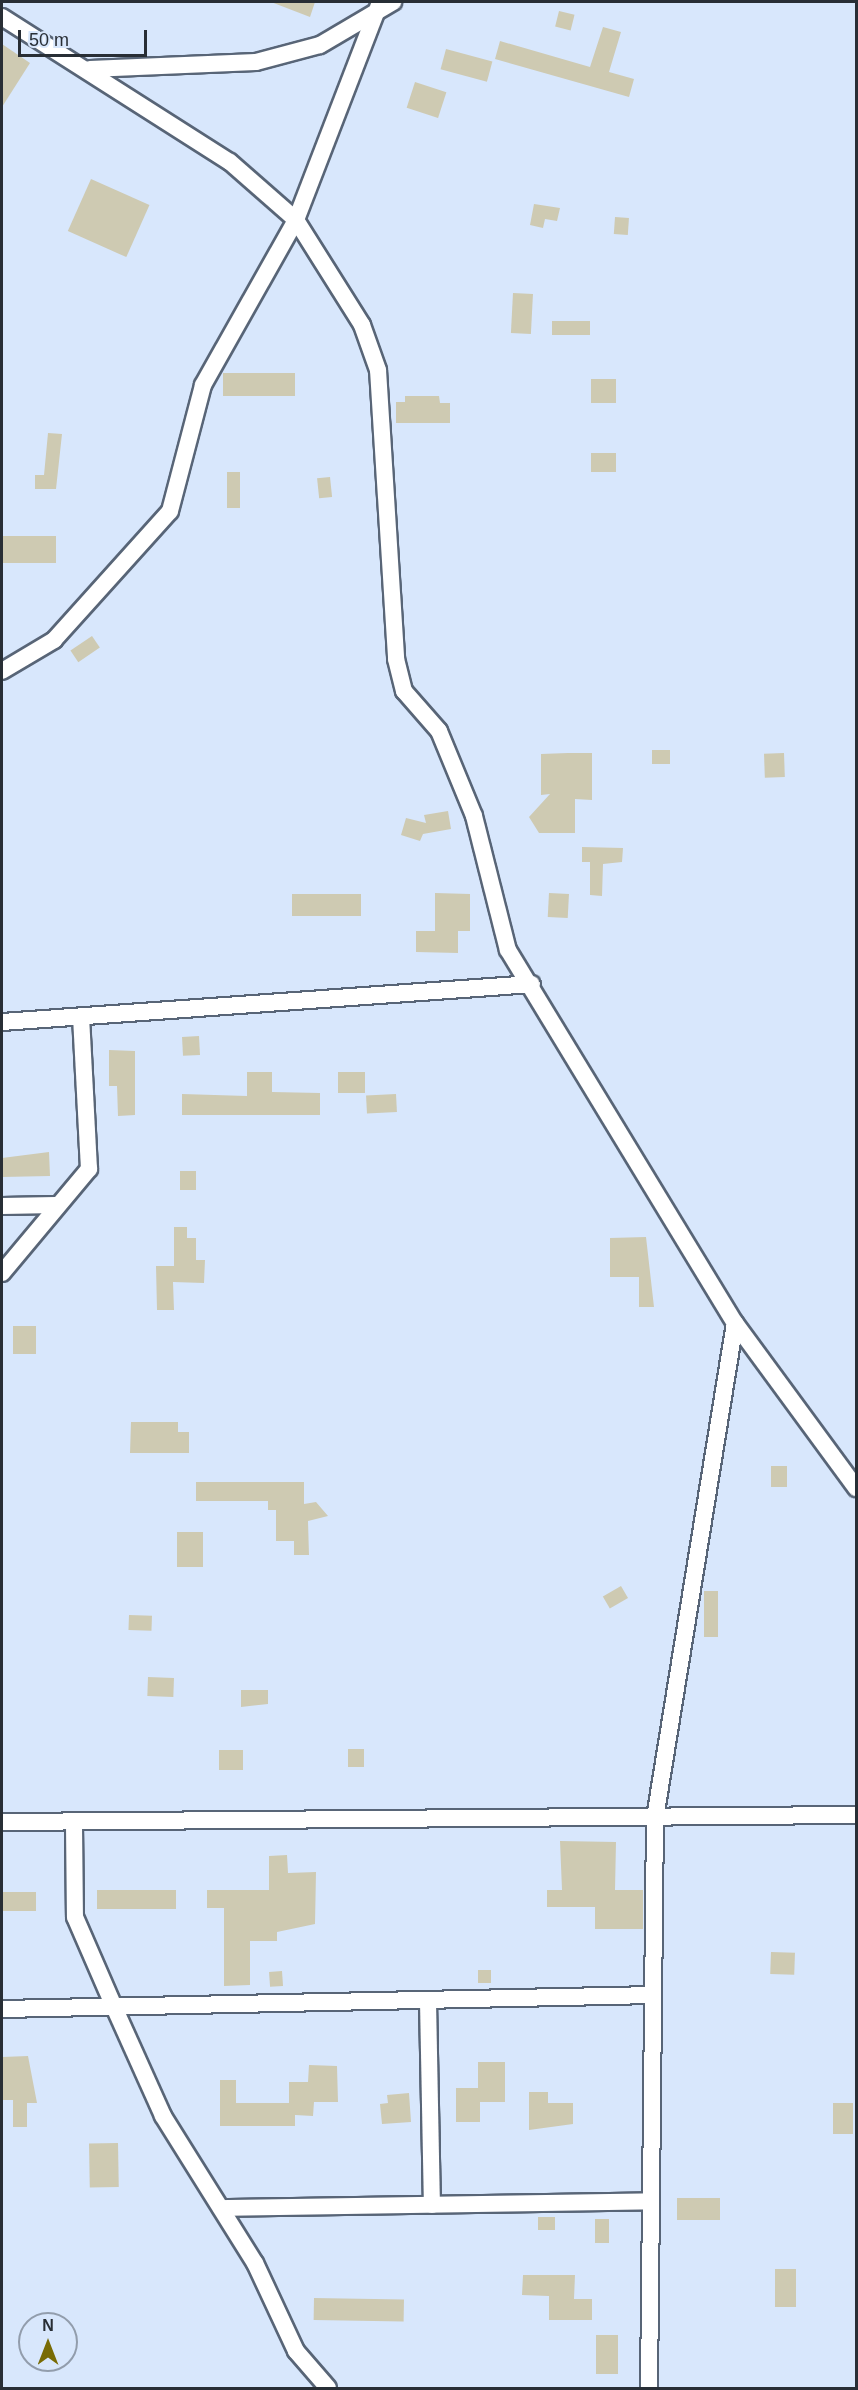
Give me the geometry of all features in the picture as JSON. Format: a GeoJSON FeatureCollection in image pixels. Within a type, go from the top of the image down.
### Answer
{"type":"FeatureCollection","features":[{"type":"Feature","properties":{"kind":"street"},"geometry":{"type":"LineString","coordinates":[[90,69],[256,62],[320,45],[379,6],[393,2]]}},
{"type":"Feature","properties":{"kind":"street"},"geometry":{"type":"LineString","coordinates":[[2,671],[54,640],[170,512],[203,385],[296,220],[379,6]]}},
{"type":"Feature","properties":{"kind":"street"},"geometry":{"type":"LineString","coordinates":[[2,17],[90,69],[230,162],[296,220],[362,325],[378,370],[390,612],[404,692],[439,731],[481,837],[508,950],[532,984],[735,1323],[856,1488]]}},
{"type":"Feature","properties":{"kind":"street"},"geometry":{"type":"LineString","coordinates":[[2,1022],[532,984]]}},
{"type":"Feature","properties":{"kind":"street"},"geometry":{"type":"LineString","coordinates":[[2,1273],[56,1204],[89,1169],[81,1017]]}},
{"type":"Feature","properties":{"kind":"street"},"geometry":{"type":"LineString","coordinates":[[2,1206],[56,1204]]}},
{"type":"Feature","properties":{"kind":"street"},"geometry":{"type":"LineString","coordinates":[[649,2388],[649,2201],[656,1818],[735,1323]]}},
{"type":"Feature","properties":{"kind":"street"},"geometry":{"type":"LineString","coordinates":[[2,1822],[74,1825],[856,1815]]}},
{"type":"Feature","properties":{"kind":"street"},"geometry":{"type":"LineString","coordinates":[[74,1825],[75,1917],[115,2009],[163,2115],[255,2263],[296,2350],[328,2388]]}},
{"type":"Feature","properties":{"kind":"street"},"geometry":{"type":"LineString","coordinates":[[2,2009],[115,2009],[652,1995]]}},
{"type":"Feature","properties":{"kind":"street"},"geometry":{"type":"LineString","coordinates":[[428,2001],[432,2205]]}},
{"type":"Feature","properties":{"kind":"street"},"geometry":{"type":"LineString","coordinates":[[221,2208],[649,2201]]}},
{"type":"Feature","properties":{"kind":"building"},"geometry":{"type":"Polygon","coordinates":[[[271,2],[315,2],[310,17],[271,2]]]}},
{"type":"Feature","properties":{"kind":"building"},"geometry":{"type":"Polygon","coordinates":[[[559,11],[575,15],[571,30],[555,27],[559,11]]]}},
{"type":"Feature","properties":{"kind":"building"},"geometry":{"type":"Polygon","coordinates":[[[603,27],[621,32],[609,72],[634,79],[629,97],[495,59],[500,41],[590,67],[603,27]]]}},
{"type":"Feature","properties":{"kind":"building"},"geometry":{"type":"Polygon","coordinates":[[[2,44],[30,63],[2,107],[2,44]]]}},
{"type":"Feature","properties":{"kind":"building"},"geometry":{"type":"Polygon","coordinates":[[[446,49],[492,61],[487,82],[441,69],[446,49]]]}},
{"type":"Feature","properties":{"kind":"building"},"geometry":{"type":"Polygon","coordinates":[[[415,82],[446,92],[438,118],[407,108],[415,82]]]}},
{"type":"Feature","properties":{"kind":"building"},"geometry":{"type":"Polygon","coordinates":[[[91,179],[149,205],[126,257],[68,231],[91,179]]]}},
{"type":"Feature","properties":{"kind":"building"},"geometry":{"type":"Polygon","coordinates":[[[534,204],[560,208],[557,221],[545,219],[543,228],[530,225],[534,204]]]}},
{"type":"Feature","properties":{"kind":"building"},"geometry":{"type":"Polygon","coordinates":[[[615,217],[629,218],[628,235],[614,234],[615,217]]]}},
{"type":"Feature","properties":{"kind":"building"},"geometry":{"type":"Polygon","coordinates":[[[513,293],[533,294],[531,334],[511,333],[513,293]]]}},
{"type":"Feature","properties":{"kind":"building"},"geometry":{"type":"Polygon","coordinates":[[[552,321],[590,321],[590,335],[552,335],[552,321]]]}},
{"type":"Feature","properties":{"kind":"building"},"geometry":{"type":"Polygon","coordinates":[[[223,373],[295,373],[295,396],[223,396],[223,373]]]}},
{"type":"Feature","properties":{"kind":"building"},"geometry":{"type":"Polygon","coordinates":[[[591,379],[616,379],[616,403],[591,403],[591,379]]]}},
{"type":"Feature","properties":{"kind":"building"},"geometry":{"type":"Polygon","coordinates":[[[405,396],[439,396],[440,403],[450,403],[450,423],[396,423],[396,402],[405,402],[405,396]]]}},
{"type":"Feature","properties":{"kind":"building"},"geometry":{"type":"Polygon","coordinates":[[[48,433],[62,434],[56,489],[35,489],[35,475],[44,475],[48,433]]]}},
{"type":"Feature","properties":{"kind":"building"},"geometry":{"type":"Polygon","coordinates":[[[591,453],[616,453],[616,472],[591,472],[591,453]]]}},
{"type":"Feature","properties":{"kind":"building"},"geometry":{"type":"Polygon","coordinates":[[[227,472],[240,472],[240,508],[227,508],[227,472]]]}},
{"type":"Feature","properties":{"kind":"building"},"geometry":{"type":"Polygon","coordinates":[[[330,477],[332,497],[319,498],[317,478],[330,477]]]}},
{"type":"Feature","properties":{"kind":"building"},"geometry":{"type":"Polygon","coordinates":[[[2,536],[56,536],[56,563],[2,563],[2,536]]]}},
{"type":"Feature","properties":{"kind":"building"},"geometry":{"type":"Polygon","coordinates":[[[92,636],[100,648],[78,662],[70,651],[92,636]]]}},
{"type":"Feature","properties":{"kind":"building"},"geometry":{"type":"Polygon","coordinates":[[[652,750],[670,750],[670,764],[652,764],[652,750]]]}},
{"type":"Feature","properties":{"kind":"building"},"geometry":{"type":"Polygon","coordinates":[[[592,753],[592,800],[575,799],[575,833],[539,833],[529,817],[550,794],[541,795],[541,754],[592,753]]]}},
{"type":"Feature","properties":{"kind":"building"},"geometry":{"type":"Polygon","coordinates":[[[784,753],[785,777],[765,778],[764,754],[784,753]]]}},
{"type":"Feature","properties":{"kind":"building"},"geometry":{"type":"Polygon","coordinates":[[[448,811],[451,829],[423,834],[420,841],[401,835],[406,818],[426,823],[424,815],[448,811]]]}},
{"type":"Feature","properties":{"kind":"building"},"geometry":{"type":"Polygon","coordinates":[[[582,847],[623,848],[622,862],[603,864],[602,896],[590,895],[590,862],[582,862],[582,847]]]}},
{"type":"Feature","properties":{"kind":"building"},"geometry":{"type":"Polygon","coordinates":[[[435,893],[470,894],[470,931],[458,931],[458,953],[416,952],[416,931],[435,931],[435,893]]]}},
{"type":"Feature","properties":{"kind":"building"},"geometry":{"type":"Polygon","coordinates":[[[549,893],[569,894],[568,918],[548,917],[549,893]]]}},
{"type":"Feature","properties":{"kind":"building"},"geometry":{"type":"Polygon","coordinates":[[[292,894],[361,894],[361,916],[292,916],[292,894]]]}},
{"type":"Feature","properties":{"kind":"building"},"geometry":{"type":"Polygon","coordinates":[[[199,1036],[200,1055],[183,1056],[182,1037],[199,1036]]]}},
{"type":"Feature","properties":{"kind":"building"},"geometry":{"type":"Polygon","coordinates":[[[109,1050],[135,1051],[135,1115],[118,1116],[117,1086],[109,1086],[109,1050]]]}},
{"type":"Feature","properties":{"kind":"building"},"geometry":{"type":"Polygon","coordinates":[[[247,1072],[272,1072],[272,1092],[320,1093],[320,1115],[182,1115],[182,1094],[247,1096],[247,1072]]]}},
{"type":"Feature","properties":{"kind":"building"},"geometry":{"type":"Polygon","coordinates":[[[338,1072],[365,1072],[365,1093],[338,1093],[338,1072]]]}},
{"type":"Feature","properties":{"kind":"building"},"geometry":{"type":"Polygon","coordinates":[[[396,1094],[397,1112],[367,1114],[366,1096],[396,1094]]]}},
{"type":"Feature","properties":{"kind":"building"},"geometry":{"type":"Polygon","coordinates":[[[49,1152],[50,1176],[2,1177],[2,1158],[49,1152]]]}},
{"type":"Feature","properties":{"kind":"building"},"geometry":{"type":"Polygon","coordinates":[[[180,1171],[196,1171],[196,1190],[180,1190],[180,1171]]]}},
{"type":"Feature","properties":{"kind":"building"},"geometry":{"type":"Polygon","coordinates":[[[174,1227],[187,1227],[187,1238],[196,1238],[196,1260],[205,1260],[204,1283],[173,1282],[174,1310],[157,1310],[156,1266],[174,1266],[174,1227]]]}},
{"type":"Feature","properties":{"kind":"building"},"geometry":{"type":"Polygon","coordinates":[[[646,1237],[654,1307],[639,1307],[639,1277],[610,1277],[610,1238],[646,1237]]]}},
{"type":"Feature","properties":{"kind":"building"},"geometry":{"type":"Polygon","coordinates":[[[13,1326],[36,1326],[36,1354],[13,1354],[13,1326]]]}},
{"type":"Feature","properties":{"kind":"building"},"geometry":{"type":"Polygon","coordinates":[[[131,1422],[178,1422],[178,1432],[189,1432],[189,1453],[130,1453],[131,1422]]]}},
{"type":"Feature","properties":{"kind":"building"},"geometry":{"type":"Polygon","coordinates":[[[771,1466],[787,1466],[787,1487],[771,1487],[771,1466]]]}},
{"type":"Feature","properties":{"kind":"building"},"geometry":{"type":"Polygon","coordinates":[[[196,1482],[304,1482],[304,1504],[316,1502],[328,1516],[308,1521],[309,1555],[294,1555],[294,1541],[276,1541],[276,1510],[268,1510],[268,1501],[196,1501],[196,1482]]]}},
{"type":"Feature","properties":{"kind":"building"},"geometry":{"type":"Polygon","coordinates":[[[177,1532],[203,1532],[203,1567],[177,1567],[177,1532]]]}},
{"type":"Feature","properties":{"kind":"building"},"geometry":{"type":"Polygon","coordinates":[[[621,1586],[628,1598],[610,1609],[603,1596],[621,1586]]]}},
{"type":"Feature","properties":{"kind":"building"},"geometry":{"type":"Polygon","coordinates":[[[704,1591],[718,1591],[718,1637],[704,1637],[704,1591]]]}},
{"type":"Feature","properties":{"kind":"building"},"geometry":{"type":"Polygon","coordinates":[[[129,1615],[152,1616],[151,1631],[128,1630],[129,1615]]]}},
{"type":"Feature","properties":{"kind":"building"},"geometry":{"type":"Polygon","coordinates":[[[148,1677],[174,1678],[173,1697],[147,1696],[148,1677]]]}},
{"type":"Feature","properties":{"kind":"building"},"geometry":{"type":"Polygon","coordinates":[[[241,1690],[268,1690],[268,1704],[241,1707],[241,1690]]]}},
{"type":"Feature","properties":{"kind":"building"},"geometry":{"type":"Polygon","coordinates":[[[348,1749],[364,1749],[364,1767],[348,1767],[348,1749]]]}},
{"type":"Feature","properties":{"kind":"building"},"geometry":{"type":"Polygon","coordinates":[[[219,1750],[243,1750],[243,1770],[219,1770],[219,1750]]]}},
{"type":"Feature","properties":{"kind":"building"},"geometry":{"type":"Polygon","coordinates":[[[560,1841],[616,1842],[615,1890],[643,1890],[643,1929],[595,1929],[595,1907],[547,1907],[547,1890],[562,1890],[560,1841]]]}},
{"type":"Feature","properties":{"kind":"building"},"geometry":{"type":"Polygon","coordinates":[[[287,1855],[288,1873],[316,1872],[315,1924],[277,1932],[277,1941],[250,1941],[250,1985],[224,1986],[224,1908],[207,1908],[207,1890],[269,1890],[269,1856],[287,1855]]]}},
{"type":"Feature","properties":{"kind":"building"},"geometry":{"type":"Polygon","coordinates":[[[97,1890],[176,1890],[176,1909],[97,1909],[97,1890]]]}},
{"type":"Feature","properties":{"kind":"building"},"geometry":{"type":"Polygon","coordinates":[[[2,1892],[36,1892],[36,1911],[2,1911],[2,1892]]]}},
{"type":"Feature","properties":{"kind":"building"},"geometry":{"type":"Polygon","coordinates":[[[771,1952],[795,1953],[794,1975],[770,1974],[771,1952]]]}},
{"type":"Feature","properties":{"kind":"building"},"geometry":{"type":"Polygon","coordinates":[[[478,1970],[491,1970],[491,1983],[478,1983],[478,1970]]]}},
{"type":"Feature","properties":{"kind":"building"},"geometry":{"type":"Polygon","coordinates":[[[282,1971],[283,1986],[270,1987],[269,1972],[282,1971]]]}},
{"type":"Feature","properties":{"kind":"building"},"geometry":{"type":"Polygon","coordinates":[[[28,2056],[37,2103],[27,2103],[27,2127],[13,2127],[13,2100],[2,2100],[2,2057],[28,2056]]]}},
{"type":"Feature","properties":{"kind":"building"},"geometry":{"type":"Polygon","coordinates":[[[478,2062],[505,2062],[505,2102],[480,2102],[480,2122],[456,2122],[456,2088],[478,2088],[478,2062]]]}},
{"type":"Feature","properties":{"kind":"building"},"geometry":{"type":"Polygon","coordinates":[[[309,2065],[337,2066],[338,2102],[314,2102],[313,2116],[295,2115],[295,2126],[220,2126],[220,2080],[236,2080],[236,2103],[289,2103],[289,2082],[308,2082],[309,2065]]]}},
{"type":"Feature","properties":{"kind":"building"},"geometry":{"type":"Polygon","coordinates":[[[529,2092],[548,2092],[548,2103],[573,2103],[573,2124],[529,2130],[529,2092]]]}},
{"type":"Feature","properties":{"kind":"building"},"geometry":{"type":"Polygon","coordinates":[[[409,2093],[411,2122],[382,2124],[380,2104],[388,2103],[387,2095],[409,2093]]]}},
{"type":"Feature","properties":{"kind":"building"},"geometry":{"type":"Polygon","coordinates":[[[833,2103],[853,2103],[853,2134],[833,2134],[833,2103]]]}},
{"type":"Feature","properties":{"kind":"building"},"geometry":{"type":"Polygon","coordinates":[[[118,2143],[119,2187],[90,2187],[89,2144],[118,2143]]]}},
{"type":"Feature","properties":{"kind":"building"},"geometry":{"type":"Polygon","coordinates":[[[677,2198],[720,2198],[720,2220],[677,2220],[677,2198]]]}},
{"type":"Feature","properties":{"kind":"building"},"geometry":{"type":"Polygon","coordinates":[[[538,2217],[555,2217],[555,2230],[538,2230],[538,2217]]]}},
{"type":"Feature","properties":{"kind":"building"},"geometry":{"type":"Polygon","coordinates":[[[595,2219],[609,2219],[609,2243],[595,2243],[595,2219]]]}},
{"type":"Feature","properties":{"kind":"building"},"geometry":{"type":"Polygon","coordinates":[[[775,2269],[796,2269],[796,2307],[775,2307],[775,2269]]]}},
{"type":"Feature","properties":{"kind":"building"},"geometry":{"type":"Polygon","coordinates":[[[523,2275],[575,2275],[574,2299],[592,2299],[592,2320],[549,2320],[549,2296],[522,2295],[523,2275]]]}},
{"type":"Feature","properties":{"kind":"building"},"geometry":{"type":"Polygon","coordinates":[[[314,2298],[404,2300],[404,2322],[314,2320],[314,2298]]]}},
{"type":"Feature","properties":{"kind":"building"},"geometry":{"type":"Polygon","coordinates":[[[596,2335],[618,2335],[618,2374],[596,2374],[596,2335]]]}}]}
